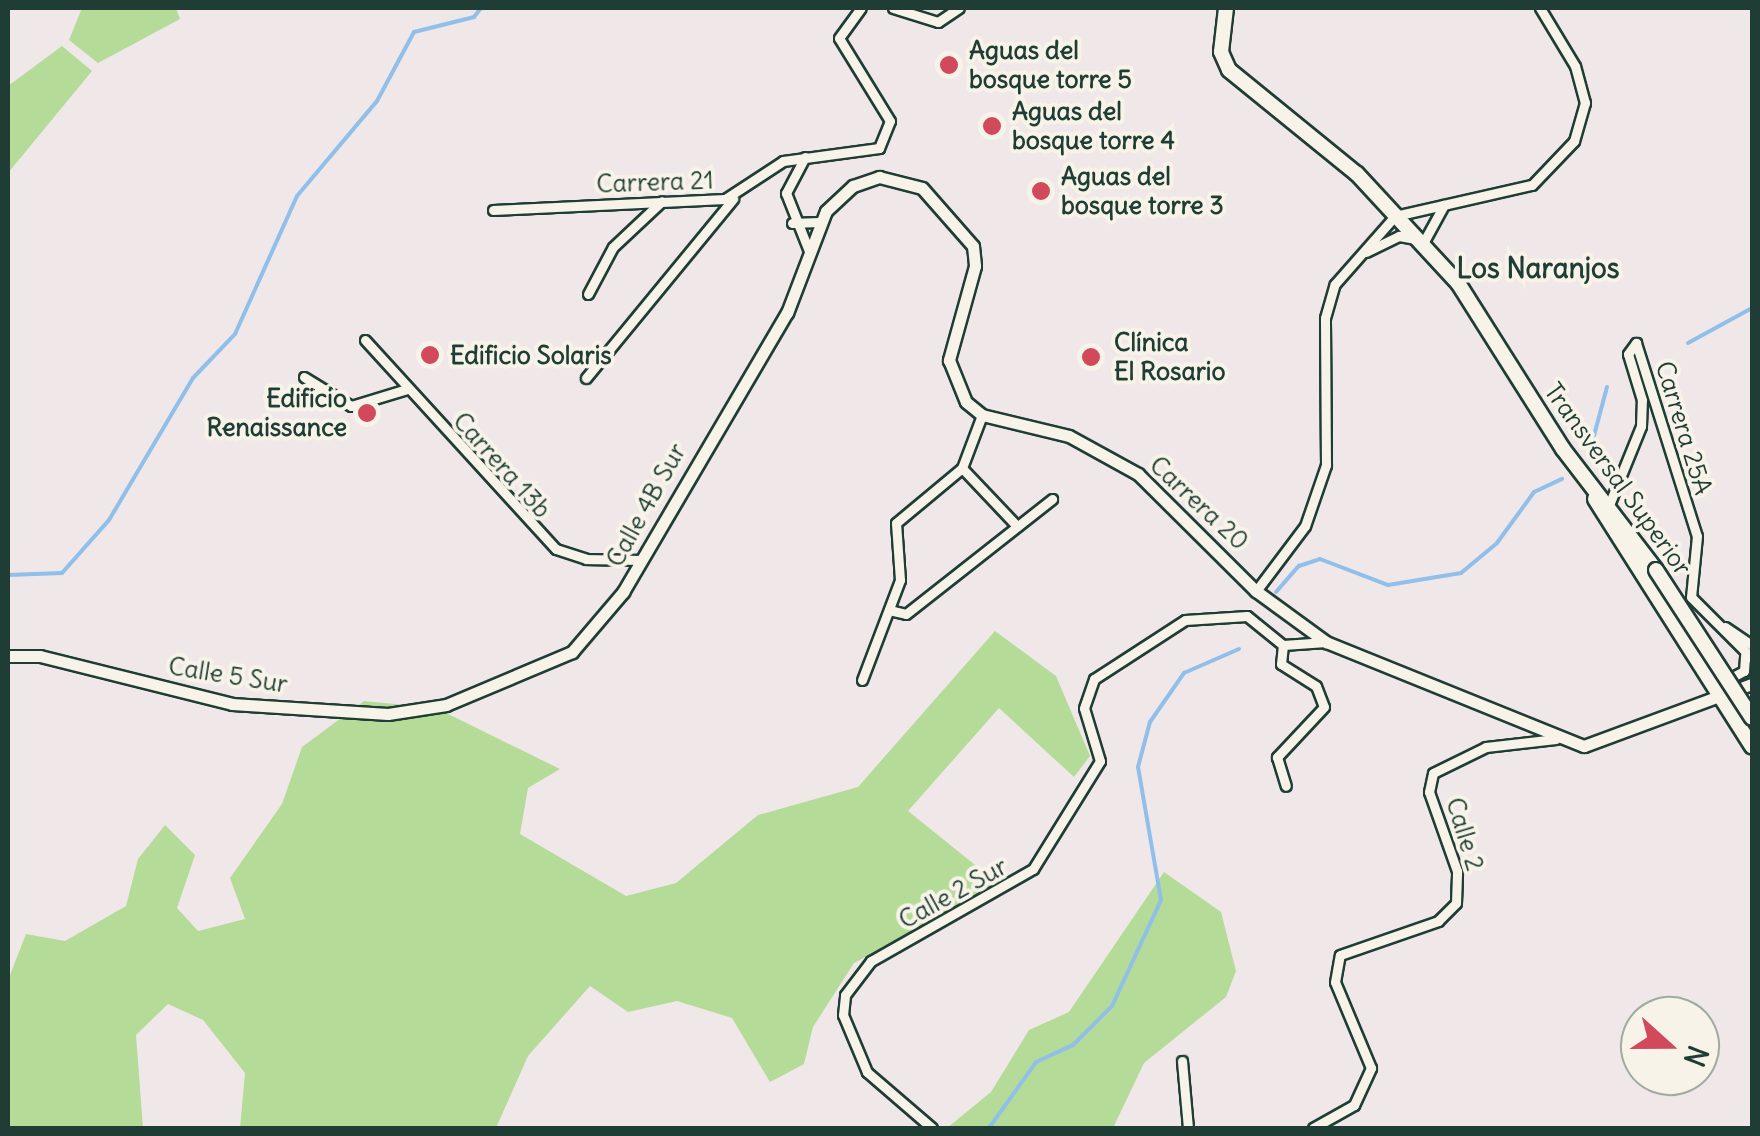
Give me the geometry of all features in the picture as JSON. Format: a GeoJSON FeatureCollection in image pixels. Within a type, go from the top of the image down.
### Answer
{"type":"FeatureCollection","features":[{"type":"Feature","properties":{"kind":"main road","name":"Transversal Superior"},"geometry":{"type":"LineString","coordinates":[[1226,8],[1221,52],[1229,70],[1357,174],[1458,283],[1565,452],[1656,570],[1752,718]]}},
{"type":"Feature","properties":{"kind":"main road"},"geometry":{"type":"LineString","coordinates":[[1565,452],[1752,746]]}},
{"type":"Feature","properties":{"kind":"street"},"geometry":{"type":"LineString","coordinates":[[809,251],[792,222],[786,193],[805,157],[871,151],[890,136],[886,112],[840,38],[861,8]]}},
{"type":"Feature","properties":{"kind":"street"},"geometry":{"type":"LineString","coordinates":[[893,8],[938,22],[959,8]]}},
{"type":"Feature","properties":{"kind":"street"},"geometry":{"type":"LineString","coordinates":[[1256,591],[1305,526],[1318,494],[1331,430],[1325,318],[1335,284],[1395,216],[1532,185],[1574,141],[1585,103],[1575,66],[1540,8]]}},
{"type":"Feature","properties":{"kind":"street","name":"Carrera 21"},"geometry":{"type":"LineString","coordinates":[[493,210],[736,196],[783,160],[805,157]]}},
{"type":"Feature","properties":{"kind":"street"},"geometry":{"type":"LineString","coordinates":[[792,222],[818,222],[853,186],[892,178],[922,188],[964,228],[975,266],[950,375],[982,415],[962,468],[896,523],[900,580],[862,680]]}},
{"type":"Feature","properties":{"kind":"street"},"geometry":{"type":"LineString","coordinates":[[586,378],[736,196]]}},
{"type":"Feature","properties":{"kind":"street"},"geometry":{"type":"LineString","coordinates":[[588,294],[613,247],[662,200]]}},
{"type":"Feature","properties":{"kind":"street"},"geometry":{"type":"LineString","coordinates":[[1356,260],[1398,236],[1420,242],[1444,205]]}},
{"type":"Feature","properties":{"kind":"street","name":"Calle 4B Sur"},"geometry":{"type":"LineString","coordinates":[[446,704],[572,652],[606,617],[787,313],[818,222]]}},
{"type":"Feature","properties":{"kind":"street","name":"Carrera 13b"},"geometry":{"type":"LineString","coordinates":[[365,340],[556,549],[639,560]]}},
{"type":"Feature","properties":{"kind":"street","name":"Carrera 25A"},"geometry":{"type":"LineString","coordinates":[[1609,505],[1641,426],[1642,400],[1628,354],[1636,343],[1697,536],[1688,588],[1752,658]]}},
{"type":"Feature","properties":{"kind":"street"},"geometry":{"type":"LineString","coordinates":[[304,377],[351,406],[408,389]]}},
{"type":"Feature","properties":{"kind":"street","name":"Carrera 20"},"geometry":{"type":"LineString","coordinates":[[982,415],[1069,436],[1138,474],[1256,591],[1326,642],[1556,739]]}},
{"type":"Feature","properties":{"kind":"street"},"geometry":{"type":"LineString","coordinates":[[962,468],[1017,526]]}},
{"type":"Feature","properties":{"kind":"street"},"geometry":{"type":"LineString","coordinates":[[889,610],[906,614],[1052,499]]}},
{"type":"Feature","properties":{"kind":"street","name":"Calle 2 Sur"},"geometry":{"type":"LineString","coordinates":[[932,1128],[866,1072],[843,1015],[845,995],[871,961],[1033,869],[1100,761],[1084,708],[1089,686],[1115,662],[1186,620],[1246,616],[1283,645]]}},
{"type":"Feature","properties":{"kind":"street","name":"Carrera 25A"},"geometry":{"type":"LineString","coordinates":[[1718,625],[1752,645]]}},
{"type":"Feature","properties":{"kind":"street"},"geometry":{"type":"LineString","coordinates":[[1286,786],[1276,757],[1324,707],[1321,692],[1281,664],[1283,645],[1326,642]]}},
{"type":"Feature","properties":{"kind":"street"},"geometry":{"type":"LineString","coordinates":[[1712,681],[1734,679],[1746,667],[1737,642]]}},
{"type":"Feature","properties":{"kind":"street","name":"Calle 5 Sur"},"geometry":{"type":"LineString","coordinates":[[8,656],[40,656],[232,704],[388,714],[446,704]]}},
{"type":"Feature","properties":{"kind":"street","name":"Calle 2"},"geometry":{"type":"LineString","coordinates":[[1313,1128],[1354,1105],[1370,1068],[1335,982],[1340,955],[1438,922],[1456,903],[1457,872],[1429,792],[1433,773],[1486,747],[1556,739],[1600,742],[1752,684]]}},
{"type":"Feature","properties":{"kind":"street"},"geometry":{"type":"LineString","coordinates":[[1182,1061],[1188,1128]]}},
{"type":"Feature","properties":{"kind":"green space"},"geometry":{"type":"Polygon","coordinates":[[[82,8],[176,8],[180,19],[98,63],[69,40],[82,8]]]}},
{"type":"Feature","properties":{"kind":"green space"},"geometry":{"type":"Polygon","coordinates":[[[62,46],[92,71],[8,173],[8,86],[62,46]]]}},
{"type":"Feature","properties":{"kind":"green space"},"geometry":{"type":"Polygon","coordinates":[[[995,631],[1056,676],[1090,756],[1074,777],[999,708],[908,811],[1000,885],[854,963],[813,1027],[804,1064],[770,1082],[732,1018],[677,1001],[628,1012],[590,986],[528,1056],[496,1128],[240,1128],[245,1073],[203,1020],[168,1004],[136,1035],[143,1128],[8,1128],[8,980],[26,934],[65,941],[126,906],[138,859],[165,825],[195,855],[177,908],[198,931],[245,919],[230,878],[282,804],[302,747],[364,701],[436,708],[560,769],[528,788],[520,834],[626,896],[676,883],[758,815],[858,787],[995,631]]]}},
{"type":"Feature","properties":{"kind":"green space"},"geometry":{"type":"Polygon","coordinates":[[[1164,872],[1221,912],[1236,971],[1226,997],[1144,1063],[1113,1128],[947,1128],[991,1092],[1029,1030],[1069,1012],[1164,872]]]}},
{"type":"Feature","properties":{"kind":"waterway"},"geometry":{"type":"LineString","coordinates":[[8,575],[62,573],[109,520],[193,378],[235,334],[297,196],[377,101],[414,32],[474,17],[481,8]]}},
{"type":"Feature","properties":{"kind":"waterway"},"geometry":{"type":"LineString","coordinates":[[1688,343],[1752,308]]}},
{"type":"Feature","properties":{"kind":"waterway"},"geometry":{"type":"LineString","coordinates":[[1592,443],[1607,387]]}},
{"type":"Feature","properties":{"kind":"waterway"},"geometry":{"type":"LineString","coordinates":[[1276,592],[1299,566],[1320,559],[1388,585],[1461,573],[1497,543],[1534,492],[1562,479]]}},
{"type":"Feature","properties":{"kind":"waterway"},"geometry":{"type":"LineString","coordinates":[[989,1128],[1036,1062],[1073,1045],[1112,1006],[1161,900],[1138,767],[1150,722],[1184,673],[1239,649]]}},
{"type":"Feature","properties":{"kind":"place","name":"Aguas del bosque torre 5"},"geometry":{"type":"Point","coordinates":[949,65]}},
{"type":"Feature","properties":{"kind":"place","name":"Aguas del bosque torre 4"},"geometry":{"type":"Point","coordinates":[992,126]}},
{"type":"Feature","properties":{"kind":"place","name":"Aguas del bosque torre 3"},"geometry":{"type":"Point","coordinates":[1041,191]}},
{"type":"Feature","properties":{"kind":"place","name":"Edificio Solaris"},"geometry":{"type":"Point","coordinates":[430,355]}},
{"type":"Feature","properties":{"kind":"place","name":"Clínica El Rosario"},"geometry":{"type":"Point","coordinates":[1091,357]}},
{"type":"Feature","properties":{"kind":"place","name":"Edificio Renaissance"},"geometry":{"type":"Point","coordinates":[367,413]}},
{"type":"Feature","properties":{"kind":"district","name":"Los Naranjos"},"geometry":{"type":"Point","coordinates":[1538,268]}}]}
